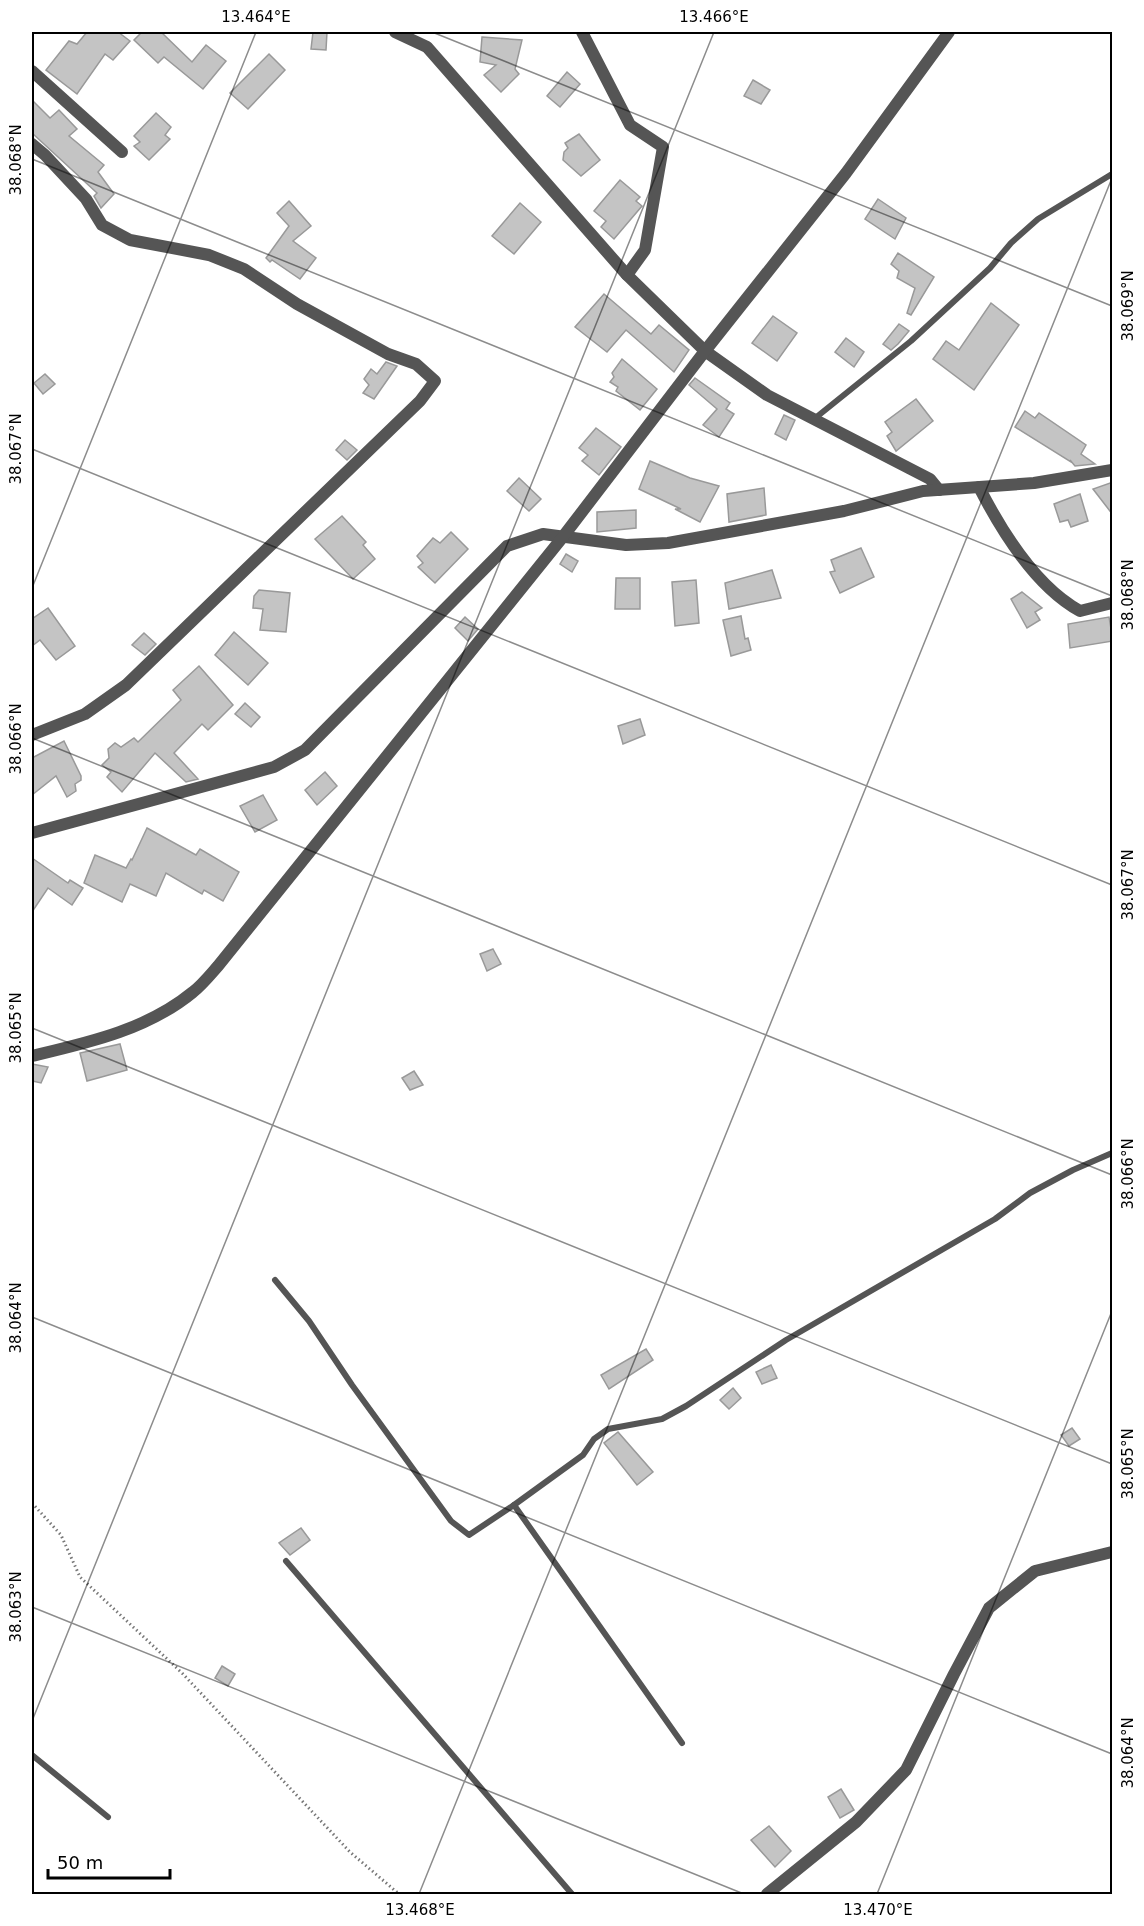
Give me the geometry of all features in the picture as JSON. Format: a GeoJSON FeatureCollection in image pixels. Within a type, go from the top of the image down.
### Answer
{"type":"FeatureCollection","features":[{"type":"Feature","properties":{"kind":"street"},"geometry":{"type":"LineString","coordinates":[[395,32],[427,47],[627,275],[705,351],[767,395],[930,479],[939,490]]}},
{"type":"Feature","properties":{"kind":"street"},"geometry":{"type":"LineString","coordinates":[[582,32],[630,125],[663,147],[645,250],[627,275]]}},
{"type":"Feature","properties":{"kind":"street"},"geometry":{"type":"LineString","coordinates":[[32,1056],[81,1045],[118,1033],[155,1017],[193,992],[219,966],[562,538],[705,351],[846,173],[948,32]]}},
{"type":"Feature","properties":{"kind":"street"},"geometry":{"type":"LineString","coordinates":[[32,71],[122,152]]}},
{"type":"Feature","properties":{"kind":"street"},"geometry":{"type":"LineString","coordinates":[[32,144],[86,199],[102,225],[130,240],[209,255],[244,269],[307,309],[388,354],[416,364],[435,381],[420,401],[126,685],[86,714],[32,735]]}},
{"type":"Feature","properties":{"kind":"street"},"geometry":{"type":"LineString","coordinates":[[32,833],[274,767],[305,750],[507,546],[543,534],[626,545],[668,543],[844,511],[923,491],[1056,480],[1113,470]]}},
{"type":"Feature","properties":{"kind":"street"},"geometry":{"type":"LineString","coordinates":[[980,487],[994,516],[1038,579],[1066,603],[1080,611],[1113,603]]}},
{"type":"Feature","properties":{"kind":"street"},"geometry":{"type":"LineString","coordinates":[[767,1894],[856,1822],[906,1770],[989,1608],[1035,1571],[1113,1552]]}},
{"type":"Feature","properties":{"kind":"lane"},"geometry":{"type":"LineString","coordinates":[[814,419],[911,341],[990,268],[1011,243],[1038,219],[1113,174]]}},
{"type":"Feature","properties":{"kind":"lane"},"geometry":{"type":"LineString","coordinates":[[275,1280],[309,1321],[352,1385],[452,1521],[469,1535],[583,1455],[594,1438],[608,1429],[663,1419],[678,1411],[715,1389],[786,1340],[995,1218],[1030,1193],[1073,1170],[1113,1153]]}},
{"type":"Feature","properties":{"kind":"lane"},"geometry":{"type":"LineString","coordinates":[[514,1505],[682,1743]]}},
{"type":"Feature","properties":{"kind":"lane"},"geometry":{"type":"LineString","coordinates":[[286,1561],[572,1894]]}},
{"type":"Feature","properties":{"kind":"lane"},"geometry":{"type":"LineString","coordinates":[[32,1755],[108,1816]]}},
{"type":"Feature","properties":{"kind":"path"},"geometry":{"type":"LineString","coordinates":[[32,1503],[61,1535],[80,1577],[182,1673],[350,1852],[399,1894]]}},
{"type":"Feature","properties":{"kind":"building"},"geometry":{"type":"Polygon","coordinates":[[[87,32],[118,32],[130,41],[113,60],[105,54],[77,94],[46,70],[69,41],[77,44],[87,32]]]}},
{"type":"Feature","properties":{"kind":"building"},"geometry":{"type":"Polygon","coordinates":[[[142,32],[161,32],[192,62],[206,45],[226,61],[203,89],[164,57],[158,63],[134,40],[142,32]]]}},
{"type":"Feature","properties":{"kind":"building"},"geometry":{"type":"Polygon","coordinates":[[[313,32],[327,32],[326,50],[311,49],[313,32]]]}},
{"type":"Feature","properties":{"kind":"building"},"geometry":{"type":"Polygon","coordinates":[[[482,37],[522,40],[515,69],[519,74],[501,92],[484,75],[496,65],[480,62],[482,37]]]}},
{"type":"Feature","properties":{"kind":"building"},"geometry":{"type":"Polygon","coordinates":[[[269,54],[285,70],[248,109],[230,93],[269,54]]]}},
{"type":"Feature","properties":{"kind":"building"},"geometry":{"type":"Polygon","coordinates":[[[567,72],[580,84],[560,107],[547,96],[567,72]]]}},
{"type":"Feature","properties":{"kind":"building"},"geometry":{"type":"Polygon","coordinates":[[[753,80],[770,90],[761,104],[744,96],[753,80]]]}},
{"type":"Feature","properties":{"kind":"building"},"geometry":{"type":"Polygon","coordinates":[[[32,100],[50,118],[59,110],[77,129],[69,136],[104,165],[98,172],[114,194],[101,208],[94,196],[97,193],[32,133],[32,100]]]}},
{"type":"Feature","properties":{"kind":"building"},"geometry":{"type":"Polygon","coordinates":[[[156,113],[171,127],[165,135],[170,139],[149,160],[134,146],[140,142],[134,136],[156,113]]]}},
{"type":"Feature","properties":{"kind":"building"},"geometry":{"type":"Polygon","coordinates":[[[579,134],[600,160],[581,176],[563,160],[564,152],[568,148],[565,143],[579,134]]]}},
{"type":"Feature","properties":{"kind":"building"},"geometry":{"type":"Polygon","coordinates":[[[620,180],[640,197],[636,201],[642,206],[614,239],[601,227],[606,221],[594,211],[620,180]]]}},
{"type":"Feature","properties":{"kind":"building"},"geometry":{"type":"Polygon","coordinates":[[[878,199],[906,218],[895,239],[865,219],[878,199]]]}},
{"type":"Feature","properties":{"kind":"building"},"geometry":{"type":"Polygon","coordinates":[[[289,201],[311,226],[293,241],[316,258],[300,279],[266,258],[289,226],[277,213],[289,201]]]}},
{"type":"Feature","properties":{"kind":"building"},"geometry":{"type":"Polygon","coordinates":[[[520,203],[541,222],[514,254],[492,236],[520,203]]]}},
{"type":"Feature","properties":{"kind":"building"},"geometry":{"type":"Polygon","coordinates":[[[898,253],[934,277],[911,315],[907,313],[915,288],[897,278],[899,271],[891,264],[898,253]]]}},
{"type":"Feature","properties":{"kind":"building"},"geometry":{"type":"Polygon","coordinates":[[[604,294],[651,334],[659,325],[689,350],[674,372],[626,330],[607,352],[575,327],[604,294]]]}},
{"type":"Feature","properties":{"kind":"building"},"geometry":{"type":"Polygon","coordinates":[[[991,303],[1019,325],[974,390],[933,359],[946,341],[959,350],[991,303]]]}},
{"type":"Feature","properties":{"kind":"building"},"geometry":{"type":"Polygon","coordinates":[[[773,316],[797,333],[777,361],[752,343],[773,316]]]}},
{"type":"Feature","properties":{"kind":"building"},"geometry":{"type":"Polygon","coordinates":[[[899,324],[909,331],[891,350],[883,344],[899,324]]]}},
{"type":"Feature","properties":{"kind":"building"},"geometry":{"type":"Polygon","coordinates":[[[846,338],[864,352],[854,367],[835,352],[846,338]]]}},
{"type":"Feature","properties":{"kind":"building"},"geometry":{"type":"Polygon","coordinates":[[[622,359],[657,389],[640,410],[616,391],[618,387],[610,382],[614,377],[612,373],[622,359]]]}},
{"type":"Feature","properties":{"kind":"building"},"geometry":{"type":"Polygon","coordinates":[[[386,362],[397,366],[374,399],[363,393],[369,385],[364,379],[371,369],[377,374],[386,362]]]}},
{"type":"Feature","properties":{"kind":"building"},"geometry":{"type":"Polygon","coordinates":[[[45,374],[55,384],[43,394],[34,383],[45,374]]]}},
{"type":"Feature","properties":{"kind":"building"},"geometry":{"type":"Polygon","coordinates":[[[695,378],[730,403],[726,409],[734,414],[719,437],[703,425],[717,409],[689,385],[695,378]]]}},
{"type":"Feature","properties":{"kind":"building"},"geometry":{"type":"Polygon","coordinates":[[[916,399],[933,421],[896,451],[887,436],[892,432],[885,422],[916,399]]]}},
{"type":"Feature","properties":{"kind":"building"},"geometry":{"type":"Polygon","coordinates":[[[1025,411],[1035,418],[1039,413],[1086,445],[1081,454],[1095,464],[1075,466],[1070,460],[1071,462],[1015,427],[1025,411]]]}},
{"type":"Feature","properties":{"kind":"building"},"geometry":{"type":"Polygon","coordinates":[[[784,415],[795,420],[786,440],[775,434],[784,415]]]}},
{"type":"Feature","properties":{"kind":"building"},"geometry":{"type":"Polygon","coordinates":[[[596,428],[621,447],[599,475],[582,461],[588,455],[579,448],[596,428]]]}},
{"type":"Feature","properties":{"kind":"building"},"geometry":{"type":"Polygon","coordinates":[[[345,440],[357,450],[347,460],[336,450],[345,440]]]}},
{"type":"Feature","properties":{"kind":"building"},"geometry":{"type":"Polygon","coordinates":[[[650,461],[690,478],[719,486],[700,522],[675,509],[681,509],[639,489],[650,461]]]}},
{"type":"Feature","properties":{"kind":"building"},"geometry":{"type":"Polygon","coordinates":[[[519,478],[541,499],[529,511],[507,491],[519,478]]]}},
{"type":"Feature","properties":{"kind":"building"},"geometry":{"type":"Polygon","coordinates":[[[1113,482],[1113,515],[1093,489],[1113,482]]]}},
{"type":"Feature","properties":{"kind":"building"},"geometry":{"type":"Polygon","coordinates":[[[764,488],[766,515],[729,522],[727,494],[764,488]]]}},
{"type":"Feature","properties":{"kind":"building"},"geometry":{"type":"Polygon","coordinates":[[[1080,494],[1088,521],[1071,527],[1068,520],[1060,522],[1054,504],[1080,494]]]}},
{"type":"Feature","properties":{"kind":"building"},"geometry":{"type":"Polygon","coordinates":[[[636,510],[636,528],[597,532],[597,512],[636,510]]]}},
{"type":"Feature","properties":{"kind":"building"},"geometry":{"type":"Polygon","coordinates":[[[342,516],[366,542],[363,545],[375,559],[353,579],[315,539],[342,516]]]}},
{"type":"Feature","properties":{"kind":"building"},"geometry":{"type":"Polygon","coordinates":[[[451,532],[468,549],[435,583],[418,567],[423,563],[417,556],[433,538],[440,543],[451,532]]]}},
{"type":"Feature","properties":{"kind":"building"},"geometry":{"type":"Polygon","coordinates":[[[861,548],[874,577],[840,593],[830,572],[835,571],[831,560],[861,548]]]}},
{"type":"Feature","properties":{"kind":"building"},"geometry":{"type":"Polygon","coordinates":[[[566,554],[578,561],[572,572],[560,564],[566,554]]]}},
{"type":"Feature","properties":{"kind":"building"},"geometry":{"type":"Polygon","coordinates":[[[772,570],[781,598],[729,609],[725,583],[772,570]]]}},
{"type":"Feature","properties":{"kind":"building"},"geometry":{"type":"Polygon","coordinates":[[[616,578],[640,578],[640,609],[615,609],[616,578]]]}},
{"type":"Feature","properties":{"kind":"building"},"geometry":{"type":"Polygon","coordinates":[[[696,580],[699,623],[675,626],[672,582],[696,580]]]}},
{"type":"Feature","properties":{"kind":"building"},"geometry":{"type":"Polygon","coordinates":[[[259,590],[290,593],[286,632],[260,630],[263,609],[253,608],[254,596],[259,590]]]}},
{"type":"Feature","properties":{"kind":"building"},"geometry":{"type":"Polygon","coordinates":[[[1022,592],[1042,608],[1035,612],[1040,620],[1027,628],[1011,599],[1022,592]]]}},
{"type":"Feature","properties":{"kind":"building"},"geometry":{"type":"Polygon","coordinates":[[[48,608],[75,646],[56,660],[40,640],[32,646],[32,619],[48,608]]]}},
{"type":"Feature","properties":{"kind":"building"},"geometry":{"type":"Polygon","coordinates":[[[741,616],[745,639],[748,638],[751,650],[731,656],[723,620],[741,616]]]}},
{"type":"Feature","properties":{"kind":"building"},"geometry":{"type":"Polygon","coordinates":[[[465,617],[478,629],[468,641],[455,628],[465,617]]]}},
{"type":"Feature","properties":{"kind":"building"},"geometry":{"type":"Polygon","coordinates":[[[1109,617],[1113,641],[1070,648],[1068,624],[1109,617]]]}},
{"type":"Feature","properties":{"kind":"building"},"geometry":{"type":"Polygon","coordinates":[[[234,632],[268,663],[248,685],[215,655],[234,632]]]}},
{"type":"Feature","properties":{"kind":"building"},"geometry":{"type":"Polygon","coordinates":[[[144,633],[156,644],[145,655],[132,645],[144,633]]]}},
{"type":"Feature","properties":{"kind":"building"},"geometry":{"type":"Polygon","coordinates":[[[199,666],[233,705],[208,730],[202,724],[174,753],[198,779],[186,782],[155,753],[122,792],[107,777],[111,772],[102,765],[109,758],[108,749],[115,743],[121,747],[134,738],[138,742],[181,700],[173,690],[199,666]]]}},
{"type":"Feature","properties":{"kind":"building"},"geometry":{"type":"Polygon","coordinates":[[[245,703],[260,717],[251,727],[235,714],[245,703]]]}},
{"type":"Feature","properties":{"kind":"building"},"geometry":{"type":"Polygon","coordinates":[[[640,719],[645,735],[623,744],[618,726],[640,719]]]}},
{"type":"Feature","properties":{"kind":"building"},"geometry":{"type":"Polygon","coordinates":[[[64,741],[81,776],[81,780],[75,784],[76,791],[67,797],[56,776],[32,795],[32,758],[64,741]]]}},
{"type":"Feature","properties":{"kind":"building"},"geometry":{"type":"Polygon","coordinates":[[[325,772],[337,786],[317,805],[305,790],[325,772]]]}},
{"type":"Feature","properties":{"kind":"building"},"geometry":{"type":"Polygon","coordinates":[[[263,795],[277,820],[255,832],[240,806],[263,795]]]}},
{"type":"Feature","properties":{"kind":"building"},"geometry":{"type":"Polygon","coordinates":[[[147,828],[196,855],[200,849],[239,872],[223,901],[204,890],[202,894],[166,873],[156,896],[130,884],[122,902],[84,883],[95,855],[126,868],[147,828]]]}},
{"type":"Feature","properties":{"kind":"building"},"geometry":{"type":"Polygon","coordinates":[[[32,858],[68,883],[70,880],[83,888],[72,905],[48,888],[32,912],[32,858]]]}},
{"type":"Feature","properties":{"kind":"building"},"geometry":{"type":"Polygon","coordinates":[[[493,949],[501,964],[487,971],[480,954],[493,949]]]}},
{"type":"Feature","properties":{"kind":"building"},"geometry":{"type":"Polygon","coordinates":[[[120,1044],[127,1070],[87,1081],[80,1053],[120,1044]]]}},
{"type":"Feature","properties":{"kind":"building"},"geometry":{"type":"Polygon","coordinates":[[[32,1064],[48,1067],[41,1083],[32,1081],[32,1064]]]}},
{"type":"Feature","properties":{"kind":"building"},"geometry":{"type":"Polygon","coordinates":[[[414,1071],[423,1085],[410,1090],[402,1078],[414,1071]]]}},
{"type":"Feature","properties":{"kind":"building"},"geometry":{"type":"Polygon","coordinates":[[[646,1349],[653,1360],[609,1389],[601,1375],[646,1349]]]}},
{"type":"Feature","properties":{"kind":"building"},"geometry":{"type":"Polygon","coordinates":[[[771,1365],[777,1378],[762,1384],[756,1372],[771,1365]]]}},
{"type":"Feature","properties":{"kind":"building"},"geometry":{"type":"Polygon","coordinates":[[[733,1388],[741,1398],[729,1409],[720,1400],[733,1388]]]}},
{"type":"Feature","properties":{"kind":"building"},"geometry":{"type":"Polygon","coordinates":[[[1072,1428],[1080,1439],[1069,1446],[1061,1435],[1072,1428]]]}},
{"type":"Feature","properties":{"kind":"building"},"geometry":{"type":"Polygon","coordinates":[[[618,1432],[653,1472],[637,1485],[604,1443],[618,1432]]]}},
{"type":"Feature","properties":{"kind":"building"},"geometry":{"type":"Polygon","coordinates":[[[301,1528],[310,1540],[290,1555],[279,1543],[301,1528]]]}},
{"type":"Feature","properties":{"kind":"building"},"geometry":{"type":"Polygon","coordinates":[[[222,1666],[235,1674],[228,1686],[215,1678],[222,1666]]]}},
{"type":"Feature","properties":{"kind":"building"},"geometry":{"type":"Polygon","coordinates":[[[841,1789],[854,1810],[840,1818],[828,1797],[841,1789]]]}},
{"type":"Feature","properties":{"kind":"building"},"geometry":{"type":"Polygon","coordinates":[[[769,1826],[791,1851],[775,1867],[751,1840],[769,1826]]]}}]}
